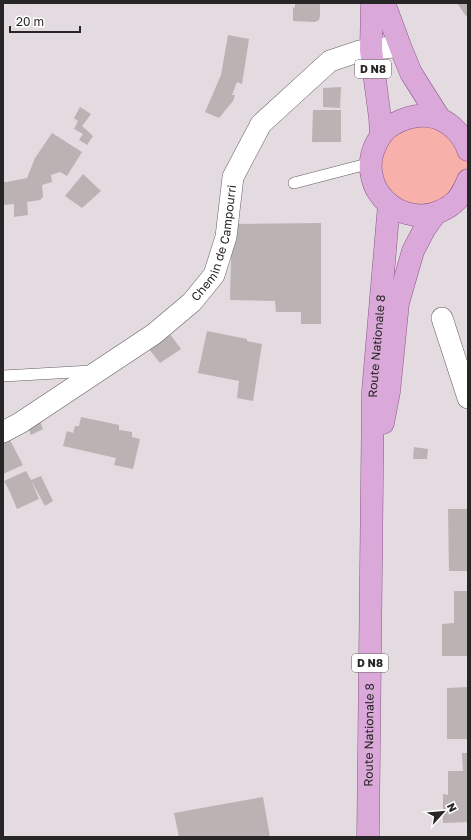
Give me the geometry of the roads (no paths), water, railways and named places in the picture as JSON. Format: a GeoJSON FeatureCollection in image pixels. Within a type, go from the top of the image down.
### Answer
{"type":"FeatureCollection","features":[{"type":"Feature","properties":{"kind":"main road","name":"D N8"},"geometry":{"type":"LineString","coordinates":[[372,3],[371,50],[381,135]]}},
{"type":"Feature","properties":{"kind":"main road","name":"D N8"},"geometry":{"type":"LineString","coordinates":[[384,3],[411,73],[440,120]]}},
{"type":"Feature","properties":{"kind":"main road"},"geometry":{"type":"LineString","coordinates":[[468,150],[461,135],[452,126],[428,116],[415,116],[402,119],[390,125],[381,135],[374,148],[371,163],[372,179],[379,193],[389,204],[403,213],[419,216],[435,214],[451,206],[463,193],[468,180]]}},
{"type":"Feature","properties":{"kind":"main road","name":"Route Nationale 8"},"geometry":{"type":"LineString","coordinates":[[368,837],[373,391],[389,204]]}},
{"type":"Feature","properties":{"kind":"main road","name":"Route Nationale 8"},"geometry":{"type":"LineString","coordinates":[[372,489],[389,392],[398,303],[412,251],[435,214]]}},
{"type":"Feature","properties":{"kind":"street","name":"Chemin de Campourri"},"geometry":{"type":"LineString","coordinates":[[3,432],[20,423],[154,334],[192,302],[214,275],[226,237],[233,177],[261,124],[330,61],[360,51],[400,46]]}},
{"type":"Feature","properties":{"kind":"street"},"geometry":{"type":"LineString","coordinates":[[442,318],[468,398]]}},
{"type":"Feature","properties":{"kind":"lane"},"geometry":{"type":"LineString","coordinates":[[294,183],[371,163]]}},
{"type":"Feature","properties":{"kind":"lane"},"geometry":{"type":"LineString","coordinates":[[3,376],[98,371]]}}]}
